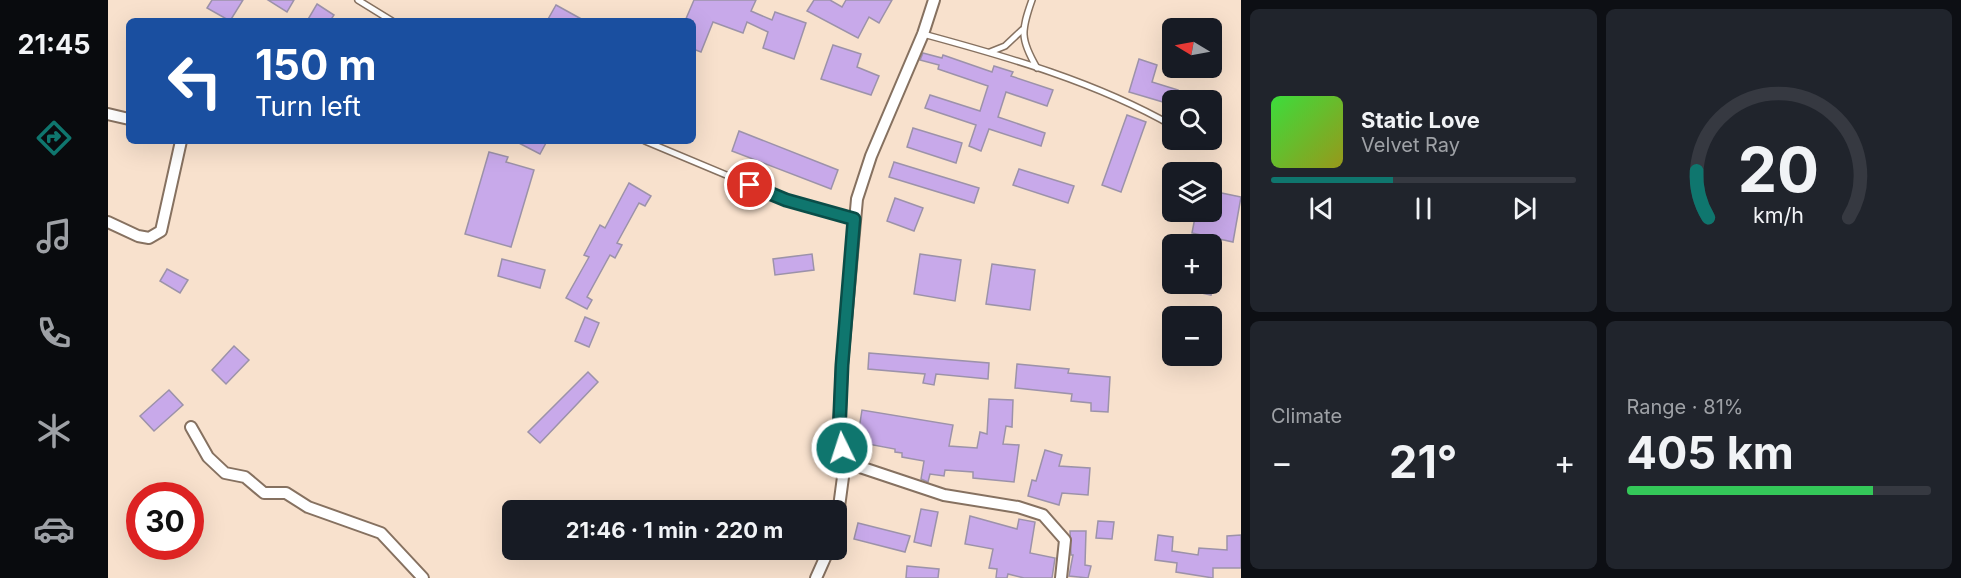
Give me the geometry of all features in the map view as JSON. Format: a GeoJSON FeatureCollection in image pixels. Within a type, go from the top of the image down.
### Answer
{"type":"FeatureCollection","features":[{"type":"Feature","properties":{"kind":"street"},"geometry":{"type":"LineString","coordinates":[[840,500],[845,462],[839,434],[854,219],[865,173],[923,34],[934,0]]}},
{"type":"Feature","properties":{"kind":"street"},"geometry":{"type":"LineString","coordinates":[[108,114],[126,118]]}},
{"type":"Feature","properties":{"kind":"street"},"geometry":{"type":"LineString","coordinates":[[108,222],[138,236],[149,238],[161,231],[180,144]]}},
{"type":"Feature","properties":{"kind":"street"},"geometry":{"type":"LineString","coordinates":[[191,427],[208,457],[225,472],[245,477],[264,493],[286,493],[308,507],[381,533],[423,578]]}},
{"type":"Feature","properties":{"kind":"street"},"geometry":{"type":"LineString","coordinates":[[845,462],[944,495],[1018,507],[1043,515],[1065,540],[1061,578]]}},
{"type":"Feature","properties":{"kind":"street"},"geometry":{"type":"LineString","coordinates":[[816,578],[824,560]]}},
{"type":"Feature","properties":{"kind":"lane"},"geometry":{"type":"LineString","coordinates":[[358,0],[387,18]]}},
{"type":"Feature","properties":{"kind":"lane"},"geometry":{"type":"LineString","coordinates":[[990,52],[1005,46],[1022,30],[1032,0]]}},
{"type":"Feature","properties":{"kind":"lane"},"geometry":{"type":"LineString","coordinates":[[1022,30],[1025,47],[1037,68]]}},
{"type":"Feature","properties":{"kind":"lane"},"geometry":{"type":"LineString","coordinates":[[923,34],[990,52],[1037,68],[1142,108],[1162,120]]}},
{"type":"Feature","properties":{"kind":"lane"},"geometry":{"type":"LineString","coordinates":[[652,144],[786,200],[854,219]]}},
{"type":"Feature","properties":{"kind":"building"},"geometry":{"type":"Polygon","coordinates":[[[212,0],[243,0],[232,18],[225,18],[207,8],[212,0]]]}},
{"type":"Feature","properties":{"kind":"building"},"geometry":{"type":"Polygon","coordinates":[[[268,0],[294,0],[287,12],[268,0]]]}},
{"type":"Feature","properties":{"kind":"building"},"geometry":{"type":"Polygon","coordinates":[[[694,0],[756,0],[751,11],[772,20],[775,12],[806,23],[794,59],[763,48],[768,32],[747,22],[743,33],[713,22],[701,52],[696,50],[696,18],[686,18],[694,0]]]}},
{"type":"Feature","properties":{"kind":"building"},"geometry":{"type":"Polygon","coordinates":[[[814,0],[830,0],[842,7],[846,0],[892,0],[879,23],[869,17],[858,38],[807,11],[814,0]]]}},
{"type":"Feature","properties":{"kind":"building"},"geometry":{"type":"Polygon","coordinates":[[[317,4],[334,15],[332,18],[309,18],[317,4]]]}},
{"type":"Feature","properties":{"kind":"building"},"geometry":{"type":"Polygon","coordinates":[[[556,5],[580,18],[549,18],[556,5]]]}},
{"type":"Feature","properties":{"kind":"building"},"geometry":{"type":"Polygon","coordinates":[[[833,45],[861,54],[857,67],[879,76],[871,95],[821,79],[833,45]]]}},
{"type":"Feature","properties":{"kind":"building"},"geometry":{"type":"Polygon","coordinates":[[[923,53],[942,58],[943,55],[992,72],[994,66],[1013,72],[1011,76],[1053,90],[1047,106],[1006,92],[998,117],[1045,133],[1041,146],[989,129],[981,151],[969,146],[976,125],[925,108],[930,95],[980,111],[988,86],[938,69],[939,65],[920,60],[923,53]]]}},
{"type":"Feature","properties":{"kind":"building"},"geometry":{"type":"Polygon","coordinates":[[[1139,59],[1157,65],[1152,82],[1178,90],[1162,90],[1162,102],[1129,92],[1139,59]]]}},
{"type":"Feature","properties":{"kind":"building"},"geometry":{"type":"Polygon","coordinates":[[[1127,115],[1146,122],[1121,192],[1102,185],[1127,115]]]}},
{"type":"Feature","properties":{"kind":"building"},"geometry":{"type":"Polygon","coordinates":[[[913,128],[962,143],[956,163],[907,147],[913,128]]]}},
{"type":"Feature","properties":{"kind":"building"},"geometry":{"type":"Polygon","coordinates":[[[739,131],[838,170],[831,189],[732,151],[739,131]]]}},
{"type":"Feature","properties":{"kind":"building"},"geometry":{"type":"Polygon","coordinates":[[[521,144],[545,144],[540,154],[521,144]]]}},
{"type":"Feature","properties":{"kind":"building"},"geometry":{"type":"Polygon","coordinates":[[[489,152],[508,157],[506,162],[534,170],[511,247],[465,234],[489,152]]]}},
{"type":"Feature","properties":{"kind":"building"},"geometry":{"type":"Polygon","coordinates":[[[894,162],[979,188],[974,203],[889,177],[894,162]]]}},
{"type":"Feature","properties":{"kind":"building"},"geometry":{"type":"Polygon","coordinates":[[[1019,169],[1074,186],[1068,203],[1013,185],[1019,169]]]}},
{"type":"Feature","properties":{"kind":"building"},"geometry":{"type":"Polygon","coordinates":[[[629,183],[651,196],[645,206],[639,203],[617,243],[622,245],[615,258],[610,255],[587,297],[592,300],[587,309],[566,298],[589,257],[584,255],[600,225],[605,228],[629,183]]]}},
{"type":"Feature","properties":{"kind":"building"},"geometry":{"type":"Polygon","coordinates":[[[1222,193],[1241,197],[1233,242],[1222,240],[1222,234],[1192,233],[1194,222],[1222,222],[1222,193]]]}},
{"type":"Feature","properties":{"kind":"building"},"geometry":{"type":"Polygon","coordinates":[[[895,198],[923,208],[914,231],[887,221],[895,198]]]}},
{"type":"Feature","properties":{"kind":"building"},"geometry":{"type":"Polygon","coordinates":[[[812,254],[814,270],[775,275],[773,259],[812,254]]]}},
{"type":"Feature","properties":{"kind":"building"},"geometry":{"type":"Polygon","coordinates":[[[920,254],[961,260],[955,301],[914,294],[920,254]]]}},
{"type":"Feature","properties":{"kind":"building"},"geometry":{"type":"Polygon","coordinates":[[[502,259],[545,270],[540,288],[498,276],[502,259]]]}},
{"type":"Feature","properties":{"kind":"building"},"geometry":{"type":"Polygon","coordinates":[[[992,264],[1035,270],[1030,310],[986,304],[992,264]]]}},
{"type":"Feature","properties":{"kind":"building"},"geometry":{"type":"Polygon","coordinates":[[[167,269],[188,280],[180,293],[160,281],[167,269]]]}},
{"type":"Feature","properties":{"kind":"building"},"geometry":{"type":"Polygon","coordinates":[[[585,317],[599,323],[589,347],[575,341],[585,317]]]}},
{"type":"Feature","properties":{"kind":"building"},"geometry":{"type":"Polygon","coordinates":[[[234,346],[249,360],[226,384],[212,370],[234,346]]]}},
{"type":"Feature","properties":{"kind":"building"},"geometry":{"type":"Polygon","coordinates":[[[869,353],[989,363],[988,379],[936,374],[934,385],[923,383],[925,374],[868,369],[869,353]]]}},
{"type":"Feature","properties":{"kind":"building"},"geometry":{"type":"Polygon","coordinates":[[[1017,364],[1069,369],[1068,373],[1110,377],[1108,412],[1091,411],[1091,403],[1071,401],[1072,394],[1015,388],[1017,364]]]}},
{"type":"Feature","properties":{"kind":"building"},"geometry":{"type":"Polygon","coordinates":[[[588,372],[598,382],[540,443],[528,432],[588,372]]]}},
{"type":"Feature","properties":{"kind":"building"},"geometry":{"type":"Polygon","coordinates":[[[169,390],[183,405],[154,431],[140,416],[169,390]]]}},
{"type":"Feature","properties":{"kind":"building"},"geometry":{"type":"Polygon","coordinates":[[[989,399],[1013,400],[1012,427],[1006,426],[1003,444],[1019,445],[1014,482],[973,478],[973,472],[945,470],[944,476],[930,474],[928,482],[921,479],[924,461],[902,457],[902,453],[895,452],[895,449],[857,442],[862,410],[953,425],[949,446],[977,448],[980,432],[987,434],[989,399]]]}},
{"type":"Feature","properties":{"kind":"building"},"geometry":{"type":"Polygon","coordinates":[[[1045,450],[1062,455],[1059,466],[1090,468],[1088,495],[1062,493],[1059,505],[1028,496],[1032,480],[1036,481],[1045,450]]]}},
{"type":"Feature","properties":{"kind":"building"},"geometry":{"type":"Polygon","coordinates":[[[921,509],[938,512],[931,546],[914,542],[921,509]]]}},
{"type":"Feature","properties":{"kind":"building"},"geometry":{"type":"Polygon","coordinates":[[[970,516],[1017,529],[1019,519],[1035,522],[1030,553],[1055,558],[1052,578],[1024,578],[1008,574],[1007,578],[996,578],[997,569],[989,568],[993,549],[965,544],[970,516]]]}},
{"type":"Feature","properties":{"kind":"building"},"geometry":{"type":"Polygon","coordinates":[[[1098,521],[1114,522],[1112,539],[1096,538],[1098,521]]]}},
{"type":"Feature","properties":{"kind":"building"},"geometry":{"type":"Polygon","coordinates":[[[858,523],[910,536],[905,552],[854,539],[858,523]]]}},
{"type":"Feature","properties":{"kind":"building"},"geometry":{"type":"Polygon","coordinates":[[[1070,531],[1086,531],[1085,565],[1091,566],[1088,578],[1069,576],[1073,555],[1071,555],[1070,531]]]}},
{"type":"Feature","properties":{"kind":"building"},"geometry":{"type":"Polygon","coordinates":[[[1158,535],[1173,537],[1172,551],[1198,555],[1199,548],[1227,550],[1227,536],[1241,535],[1241,568],[1213,568],[1213,578],[1176,572],[1177,563],[1155,560],[1158,535]]]}},
{"type":"Feature","properties":{"kind":"building"},"geometry":{"type":"Polygon","coordinates":[[[907,566],[939,569],[938,578],[906,578],[907,566]]]}},
{"type":"Feature","properties":{"kind":"route"},"geometry":{"type":"LineString","coordinates":[[750,185],[786,200],[854,219],[842,365],[839,434],[842,448]]}}]}
